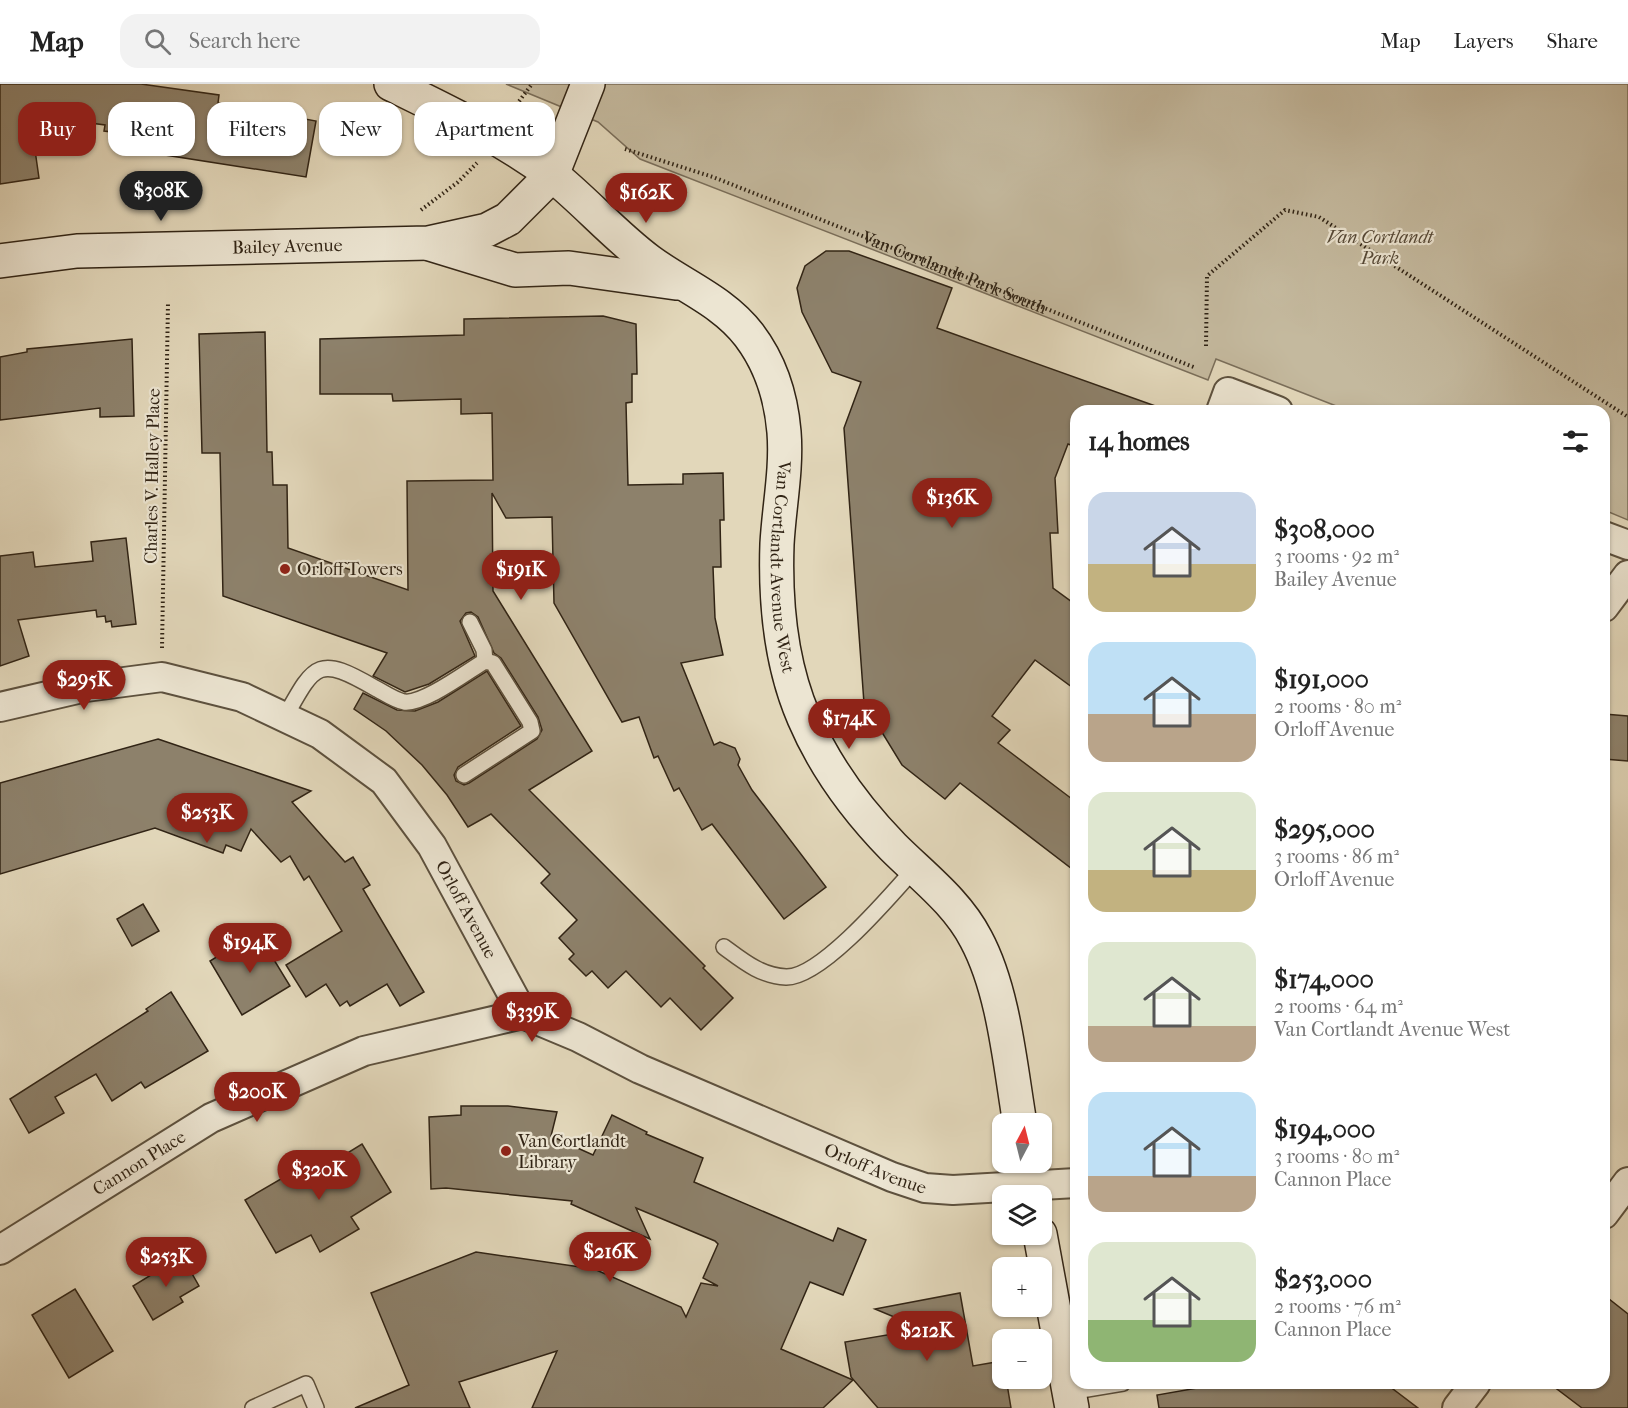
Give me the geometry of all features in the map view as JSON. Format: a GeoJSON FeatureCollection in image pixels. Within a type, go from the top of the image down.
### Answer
{"type":"FeatureCollection","features":[{"type":"Feature","properties":{"kind":"main road"},"geometry":{"type":"LineString","coordinates":[[391,84],[426,102]]}},
{"type":"Feature","properties":{"kind":"main road"},"geometry":{"type":"LineString","coordinates":[[523,156],[552,175],[588,84]]}},
{"type":"Feature","properties":{"kind":"main road","name":"Bailey Avenue"},"geometry":{"type":"LineString","coordinates":[[0,261],[77,251],[428,243],[487,230],[508,219],[552,175]]}},
{"type":"Feature","properties":{"kind":"main road","name":"Van Cortlandt Avenue West"},"geometry":{"type":"LineString","coordinates":[[552,175],[648,260],[716,304],[746,332],[766,360],[778,393],[785,454],[777,547],[778,603],[788,663],[803,716],[827,763],[866,817],[965,920],[986,961],[1003,1025],[1018,1113]]}},
{"type":"Feature","properties":{"kind":"main road"},"geometry":{"type":"LineString","coordinates":[[428,243],[515,270],[569,268],[685,284]]}},
{"type":"Feature","properties":{"kind":"main road"},"geometry":{"type":"LineString","coordinates":[[1042,1245],[1070,1400]]}},
{"type":"Feature","properties":{"kind":"street"},"geometry":{"type":"LineString","coordinates":[[1224,401],[1246,405]]}},
{"type":"Feature","properties":{"kind":"street"},"geometry":{"type":"LineString","coordinates":[[1610,538],[1628,545]]}},
{"type":"Feature","properties":{"kind":"street"},"geometry":{"type":"LineString","coordinates":[[1610,599],[1628,575]]}},
{"type":"Feature","properties":{"kind":"street","name":"Orloff Avenue"},"geometry":{"type":"LineString","coordinates":[[0,707],[86,687],[162,677],[242,697],[320,734],[384,781],[432,846],[523,1014],[578,1037],[640,1069],[925,1188],[953,1190],[1031,1181],[1070,1183]]}},
{"type":"Feature","properties":{"kind":"street","name":"Cannon Place"},"geometry":{"type":"LineString","coordinates":[[0,1250],[211,1118],[364,1051],[523,1014]]}},
{"type":"Feature","properties":{"kind":"street"},"geometry":{"type":"LineString","coordinates":[[1610,1206],[1628,1182]]}},
{"type":"Feature","properties":{"kind":"street"},"geometry":{"type":"LineString","coordinates":[[1457,1408],[1471,1389]]}},
{"type":"Feature","properties":{"kind":"lane"},"geometry":{"type":"LineString","coordinates":[[470,622],[484,650],[485,661]]}},
{"type":"Feature","properties":{"kind":"lane"},"geometry":{"type":"LineString","coordinates":[[285,717],[306,679],[317,670],[328,667],[344,670],[404,702],[418,701],[485,661],[493,663],[530,722],[532,731],[464,775]]}},
{"type":"Feature","properties":{"kind":"lane"},"geometry":{"type":"LineString","coordinates":[[724,947],[755,969],[772,975],[788,977],[807,972],[828,957],[915,868]]}},
{"type":"Feature","properties":{"kind":"lane"},"geometry":{"type":"LineString","coordinates":[[253,1408],[306,1384],[316,1408]]}},
{"type":"Feature","properties":{"kind":"lane"},"geometry":{"type":"LineString","coordinates":[[1070,1400],[1104,1389]]}},
{"type":"Feature","properties":{"kind":"path"},"geometry":{"type":"LineString","coordinates":[[525,90],[532,84]]}},
{"type":"Feature","properties":{"kind":"path","name":"Van Cortlandt Park South"},"geometry":{"type":"LineString","coordinates":[[625,149],[713,177],[1196,368]]}},
{"type":"Feature","properties":{"kind":"path"},"geometry":{"type":"LineString","coordinates":[[418,212],[472,170],[481,156]]}},
{"type":"Feature","properties":{"kind":"path"},"geometry":{"type":"LineString","coordinates":[[1206,346],[1207,276],[1285,210],[1297,211],[1319,217],[1609,405]]}},
{"type":"Feature","properties":{"kind":"path","name":"Charles V. Halley Place"},"geometry":{"type":"LineString","coordinates":[[162,650],[168,303]]}},
{"type":"Feature","properties":{"kind":"path"},"geometry":{"type":"LineString","coordinates":[[1610,405],[1628,417]]}},
{"type":"Feature","properties":{"kind":"green space","name":"Van Cortlandt Park"},"geometry":{"type":"Polygon","coordinates":[[[506,84],[1628,84],[1628,520],[1610,512],[1610,405],[1334,405],[1216,359],[1208,380],[640,159],[598,122],[555,104],[555,102],[550,102],[506,84]]]}},
{"type":"Feature","properties":{"kind":"building"},"geometry":{"type":"Polygon","coordinates":[[[0,84],[141,84],[219,95],[218,102],[207,102],[207,156],[307,156],[307,119],[316,121],[306,177],[172,156],[195,156],[195,102],[108,102],[108,131],[104,131],[105,125],[96,124],[96,102],[18,102],[18,156],[36,156],[39,178],[0,184],[0,84]]]}},
{"type":"Feature","properties":{"kind":"building"},"geometry":{"type":"Polygon","coordinates":[[[826,251],[849,251],[952,288],[937,328],[1153,405],[1070,405],[1070,445],[1068,444],[1055,478],[1058,533],[1050,533],[1053,588],[1070,601],[1070,686],[1035,660],[992,716],[1010,730],[998,743],[1070,797],[1070,867],[960,783],[945,799],[902,765],[864,703],[844,428],[861,382],[832,372],[802,312],[797,288],[805,266],[826,251]]]}},
{"type":"Feature","properties":{"kind":"building"},"geometry":{"type":"Polygon","coordinates":[[[603,316],[636,324],[637,374],[632,374],[632,402],[626,403],[628,485],[683,484],[683,474],[723,473],[724,520],[720,520],[721,567],[713,567],[715,618],[723,655],[681,663],[714,745],[720,742],[735,748],[740,759],[738,765],[752,790],[826,887],[784,919],[712,824],[702,830],[679,788],[674,791],[658,756],[654,758],[639,717],[622,722],[554,603],[552,517],[506,518],[492,493],[493,591],[592,751],[529,790],[705,966],[703,968],[733,998],[701,1030],[670,998],[661,1007],[626,971],[608,988],[592,971],[586,976],[569,959],[574,954],[559,938],[577,920],[541,883],[550,874],[491,814],[468,827],[447,795],[422,765],[386,731],[354,709],[363,693],[397,710],[415,711],[438,702],[487,671],[521,726],[458,767],[454,775],[456,781],[464,785],[469,783],[537,739],[542,730],[538,717],[501,658],[494,653],[478,617],[471,612],[466,613],[460,621],[475,656],[429,684],[405,692],[373,676],[387,653],[223,596],[220,453],[202,453],[199,334],[265,332],[267,452],[272,452],[273,485],[287,485],[288,548],[408,590],[407,481],[493,480],[492,413],[461,414],[461,399],[393,401],[392,394],[320,394],[320,339],[464,335],[464,319],[603,316]]]}},
{"type":"Feature","properties":{"kind":"building"},"geometry":{"type":"Polygon","coordinates":[[[132,339],[134,416],[100,417],[100,408],[0,420],[0,357],[27,352],[27,349],[132,339]]]}},
{"type":"Feature","properties":{"kind":"building"},"geometry":{"type":"Polygon","coordinates":[[[126,538],[136,624],[112,627],[111,621],[106,622],[105,616],[97,617],[96,610],[18,620],[29,656],[0,666],[0,556],[33,552],[35,567],[93,561],[91,542],[126,538]]]}},
{"type":"Feature","properties":{"kind":"building"},"geometry":{"type":"Polygon","coordinates":[[[1610,714],[1628,716],[1628,761],[1610,760],[1610,714]]]}},
{"type":"Feature","properties":{"kind":"building"},"geometry":{"type":"Polygon","coordinates":[[[158,739],[311,791],[292,802],[345,862],[353,857],[370,885],[363,889],[424,992],[400,1006],[387,984],[350,1006],[347,1001],[340,1006],[326,984],[306,997],[286,965],[342,931],[309,876],[304,880],[290,856],[281,862],[251,829],[241,851],[226,845],[223,853],[155,828],[0,874],[0,783],[158,739]]]}},
{"type":"Feature","properties":{"kind":"building"},"geometry":{"type":"Polygon","coordinates":[[[143,904],[159,931],[132,946],[117,919],[143,904]]]}},
{"type":"Feature","properties":{"kind":"building"},"geometry":{"type":"Polygon","coordinates":[[[257,932],[290,986],[242,1015],[210,961],[257,932]]]}},
{"type":"Feature","properties":{"kind":"building"},"geometry":{"type":"Polygon","coordinates":[[[171,992],[208,1051],[145,1088],[141,1082],[112,1101],[96,1074],[55,1097],[64,1113],[29,1133],[10,1099],[148,1011],[146,1009],[171,992]]]}},
{"type":"Feature","properties":{"kind":"building"},"geometry":{"type":"Polygon","coordinates":[[[461,1106],[508,1106],[557,1112],[551,1136],[593,1155],[612,1115],[647,1132],[646,1134],[703,1158],[694,1182],[833,1241],[838,1228],[866,1240],[843,1295],[810,1282],[781,1349],[853,1380],[823,1408],[532,1408],[557,1351],[459,1382],[470,1408],[355,1408],[409,1385],[371,1293],[476,1252],[594,1269],[681,1307],[686,1317],[701,1283],[718,1286],[703,1278],[718,1244],[715,1241],[636,1208],[650,1239],[571,1204],[572,1201],[446,1188],[431,1189],[429,1117],[461,1115],[461,1106]]]}},
{"type":"Feature","properties":{"kind":"building"},"geometry":{"type":"Polygon","coordinates":[[[362,1144],[391,1192],[351,1217],[359,1229],[320,1252],[311,1235],[276,1253],[245,1200],[298,1169],[302,1175],[330,1157],[333,1162],[362,1144]]]}},
{"type":"Feature","properties":{"kind":"building"},"geometry":{"type":"Polygon","coordinates":[[[182,1256],[199,1286],[180,1297],[183,1302],[153,1320],[133,1286],[182,1256]]]}},
{"type":"Feature","properties":{"kind":"building"},"geometry":{"type":"Polygon","coordinates":[[[75,1289],[113,1351],[69,1378],[32,1315],[75,1289]]]}},
{"type":"Feature","properties":{"kind":"building"},"geometry":{"type":"Polygon","coordinates":[[[960,1293],[973,1366],[992,1363],[992,1389],[1008,1389],[1011,1408],[878,1408],[851,1377],[845,1342],[923,1329],[875,1309],[960,1293]]]}},
{"type":"Feature","properties":{"kind":"building"},"geometry":{"type":"Polygon","coordinates":[[[1610,1300],[1628,1314],[1628,1408],[1582,1408],[1557,1389],[1610,1389],[1610,1300]]]}},
{"type":"Feature","properties":{"kind":"building"},"geometry":{"type":"Polygon","coordinates":[[[1192,1389],[1393,1389],[1418,1408],[1159,1408],[1157,1395],[1192,1389]]]}},
{"type":"Feature","properties":{"kind":"place","name":"Orloff Towers"},"geometry":{"type":"Point","coordinates":[285,569]}},
{"type":"Feature","properties":{"kind":"place","name":"Van Cortlandt Library"},"geometry":{"type":"Point","coordinates":[506,1151]}}]}
